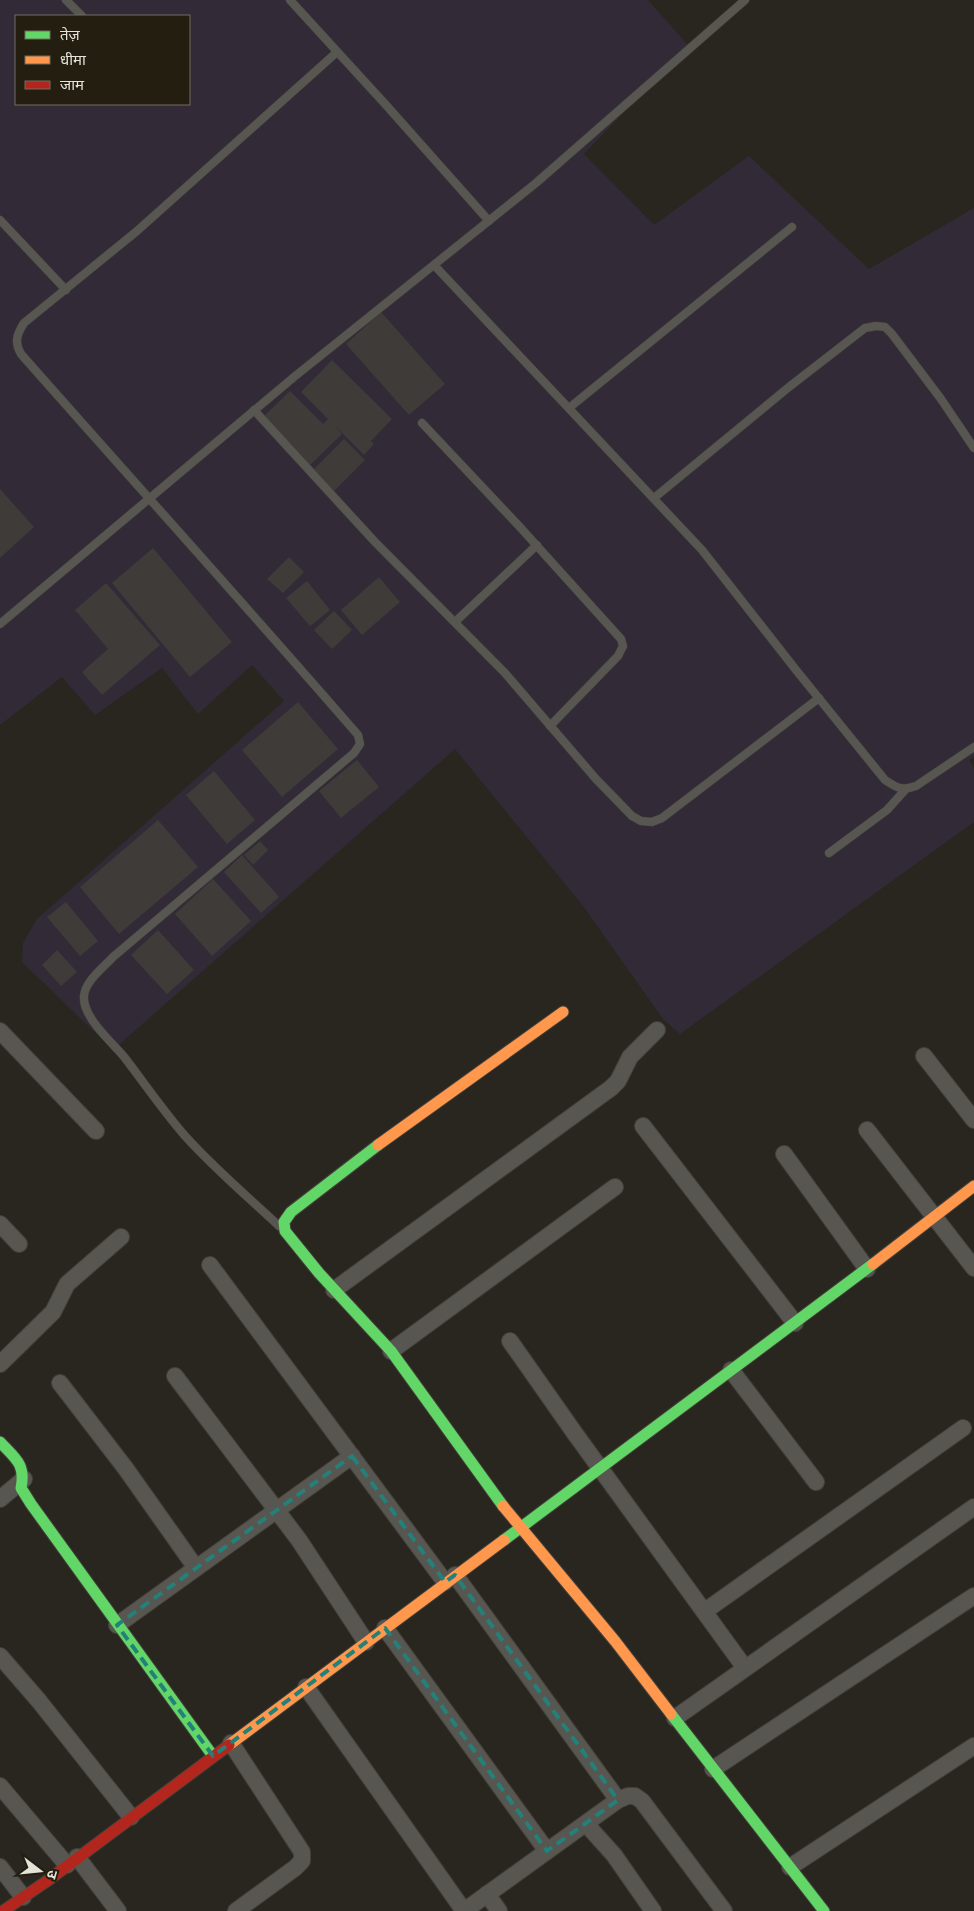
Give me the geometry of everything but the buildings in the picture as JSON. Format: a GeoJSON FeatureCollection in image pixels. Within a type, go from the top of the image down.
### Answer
{"type":"FeatureCollection","features":[{"type":"Feature","properties":{"kind":"street"},"geometry":{"type":"LineString","coordinates":[[563,1012],[381,1143],[291,1212],[284,1222],[284,1231],[334,1290],[391,1351],[496,1497],[615,1641],[824,1911]]}},
{"type":"Feature","properties":{"kind":"street"},"geometry":{"type":"LineString","coordinates":[[334,1290],[611,1088],[618,1081],[630,1057],[657,1030]]}},
{"type":"Feature","properties":{"kind":"street"},"geometry":{"type":"LineString","coordinates":[[0,1031],[96,1131]]}},
{"type":"Feature","properties":{"kind":"street"},"geometry":{"type":"LineString","coordinates":[[924,1056],[974,1120]]}},
{"type":"Feature","properties":{"kind":"street"},"geometry":{"type":"LineString","coordinates":[[644,1126],[795,1323]]}},
{"type":"Feature","properties":{"kind":"street"},"geometry":{"type":"LineString","coordinates":[[867,1130],[974,1268]]}},
{"type":"Feature","properties":{"kind":"street"},"geometry":{"type":"LineString","coordinates":[[784,1154],[867,1269]]}},
{"type":"Feature","properties":{"kind":"street"},"geometry":{"type":"LineString","coordinates":[[3,1911],[72,1862],[599,1467],[795,1323],[974,1186]]}},
{"type":"Feature","properties":{"kind":"street"},"geometry":{"type":"LineString","coordinates":[[391,1351],[615,1187]]}},
{"type":"Feature","properties":{"kind":"street"},"geometry":{"type":"LineString","coordinates":[[0,1224],[19,1244]]}},
{"type":"Feature","properties":{"kind":"street"},"geometry":{"type":"LineString","coordinates":[[0,1364],[53,1312],[67,1284],[121,1237]]}},
{"type":"Feature","properties":{"kind":"street"},"geometry":{"type":"LineString","coordinates":[[210,1266],[352,1456],[450,1579],[618,1800]]}},
{"type":"Feature","properties":{"kind":"street"},"geometry":{"type":"LineString","coordinates":[[510,1341],[599,1467],[746,1668]]}},
{"type":"Feature","properties":{"kind":"street"},"geometry":{"type":"LineString","coordinates":[[731,1370],[816,1482]]}},
{"type":"Feature","properties":{"kind":"street"},"geometry":{"type":"LineString","coordinates":[[175,1376],[299,1540],[366,1642]]}},
{"type":"Feature","properties":{"kind":"street"},"geometry":{"type":"LineString","coordinates":[[60,1383],[126,1468],[196,1568]]}},
{"type":"Feature","properties":{"kind":"street"},"geometry":{"type":"LineString","coordinates":[[705,1611],[963,1428]]}},
{"type":"Feature","properties":{"kind":"street"},"geometry":{"type":"LineString","coordinates":[[0,1442],[20,1464],[24,1472],[21,1488],[26,1496],[213,1756]]}},
{"type":"Feature","properties":{"kind":"street"},"geometry":{"type":"LineString","coordinates":[[117,1625],[352,1456]]}},
{"type":"Feature","properties":{"kind":"street"},"geometry":{"type":"LineString","coordinates":[[0,1499],[24,1479]]}},
{"type":"Feature","properties":{"kind":"street"},"geometry":{"type":"LineString","coordinates":[[675,1718],[974,1507]]}},
{"type":"Feature","properties":{"kind":"street"},"geometry":{"type":"LineString","coordinates":[[714,1769],[974,1596]]}},
{"type":"Feature","properties":{"kind":"street"},"geometry":{"type":"LineString","coordinates":[[385,1628],[547,1851]]}},
{"type":"Feature","properties":{"kind":"street"},"geometry":{"type":"LineString","coordinates":[[0,1656],[39,1701],[131,1817]]}},
{"type":"Feature","properties":{"kind":"street"},"geometry":{"type":"LineString","coordinates":[[306,1687],[464,1911],[618,1800],[628,1796],[635,1796],[642,1802],[724,1911]]}},
{"type":"Feature","properties":{"kind":"street"},"geometry":{"type":"LineString","coordinates":[[231,1743],[302,1852],[302,1861],[255,1905],[236,1911]]}},
{"type":"Feature","properties":{"kind":"street"},"geometry":{"type":"LineString","coordinates":[[790,1868],[974,1746]]}},
{"type":"Feature","properties":{"kind":"street"},"geometry":{"type":"LineString","coordinates":[[0,1786],[118,1911]]}},
{"type":"Feature","properties":{"kind":"street"},"geometry":{"type":"LineString","coordinates":[[586,1824],[614,1855],[653,1911]]}},
{"type":"Feature","properties":{"kind":"street"},"geometry":{"type":"LineString","coordinates":[[0,1867],[24,1897]]}},
{"type":"Feature","properties":{"kind":"street"},"geometry":{"type":"LineString","coordinates":[[487,1894],[499,1911]]}},
{"type":"Feature","properties":{"kind":"lane"},"geometry":{"type":"LineString","coordinates":[[66,0],[81,15]]}},
{"type":"Feature","properties":{"kind":"lane"},"geometry":{"type":"LineString","coordinates":[[290,0],[489,221]]}},
{"type":"Feature","properties":{"kind":"lane"},"geometry":{"type":"LineString","coordinates":[[0,624],[254,410],[536,182],[745,0]]}},
{"type":"Feature","properties":{"kind":"lane"},"geometry":{"type":"LineString","coordinates":[[284,1231],[220,1172],[184,1135],[91,1018],[85,1007],[84,994],[89,983],[113,957],[354,752],[360,744],[358,735],[16,346],[18,333],[24,323],[137,232],[337,52]]}},
{"type":"Feature","properties":{"kind":"lane"},"geometry":{"type":"LineString","coordinates":[[0,220],[66,290]]}},
{"type":"Feature","properties":{"kind":"lane"},"geometry":{"type":"LineString","coordinates":[[569,408],[792,227]]}},
{"type":"Feature","properties":{"kind":"lane"},"geometry":{"type":"LineString","coordinates":[[434,265],[702,550],[885,780],[897,788],[905,790]]}},
{"type":"Feature","properties":{"kind":"lane"},"geometry":{"type":"LineString","coordinates":[[654,498],[865,328],[876,326],[885,328],[901,344],[974,448]]}},
{"type":"Feature","properties":{"kind":"lane"},"geometry":{"type":"LineString","coordinates":[[254,410],[375,542],[505,673],[596,778],[632,816],[641,821],[652,822],[662,818],[819,698]]}},
{"type":"Feature","properties":{"kind":"lane"},"geometry":{"type":"LineString","coordinates":[[422,423],[621,638],[623,646],[606,671],[550,726]]}},
{"type":"Feature","properties":{"kind":"lane"},"geometry":{"type":"LineString","coordinates":[[455,622],[536,545]]}},
{"type":"Feature","properties":{"kind":"lane"},"geometry":{"type":"LineString","coordinates":[[829,854],[887,810],[905,790],[916,786],[974,746]]}},
{"type":"Feature","properties":{"kind":"highlighted area"},"geometry":{"type":"Polygon","coordinates":[[[352,1456],[445,1582],[455,1575],[618,1800],[547,1851],[385,1628],[213,1756],[117,1625],[352,1456]]]}},
{"type":"Feature","properties":{"kind":"shaded area"},"geometry":{"type":"Polygon","coordinates":[[[0,0],[648,0],[688,45],[584,154],[654,225],[749,156],[869,269],[974,208],[974,757],[969,760],[974,768],[974,822],[680,1034],[663,1019],[583,906],[455,749],[113,1050],[22,962],[23,943],[37,919],[284,701],[252,665],[198,714],[162,668],[95,715],[62,677],[0,725],[0,0]]]}},
{"type":"Feature","properties":{"kind":"traffic: fast"},"geometry":{"type":"LineString","coordinates":[[378,1145],[291,1212],[284,1222],[285,1231],[319,1273],[391,1351],[503,1506]]}},
{"type":"Feature","properties":{"kind":"traffic: fast"},"geometry":{"type":"LineString","coordinates":[[504,1540],[873,1264]]}},
{"type":"Feature","properties":{"kind":"traffic: fast"},"geometry":{"type":"LineString","coordinates":[[0,1442],[15,1457],[21,1467],[21,1488],[31,1504],[213,1756]]}},
{"type":"Feature","properties":{"kind":"traffic: fast"},"geometry":{"type":"LineString","coordinates":[[671,1714],[824,1911]]}},
{"type":"Feature","properties":{"kind":"traffic: slow"},"geometry":{"type":"LineString","coordinates":[[378,1145],[563,1012]]}},
{"type":"Feature","properties":{"kind":"traffic: slow"},"geometry":{"type":"LineString","coordinates":[[873,1264],[974,1186]]}},
{"type":"Feature","properties":{"kind":"traffic: slow"},"geometry":{"type":"LineString","coordinates":[[503,1506],[615,1641],[671,1714]]}},
{"type":"Feature","properties":{"kind":"traffic: slow"},"geometry":{"type":"LineString","coordinates":[[229,1745],[504,1540]]}},
{"type":"Feature","properties":{"kind":"traffic: jam"},"geometry":{"type":"LineString","coordinates":[[3,1911],[47,1881],[229,1745]]}}]}
